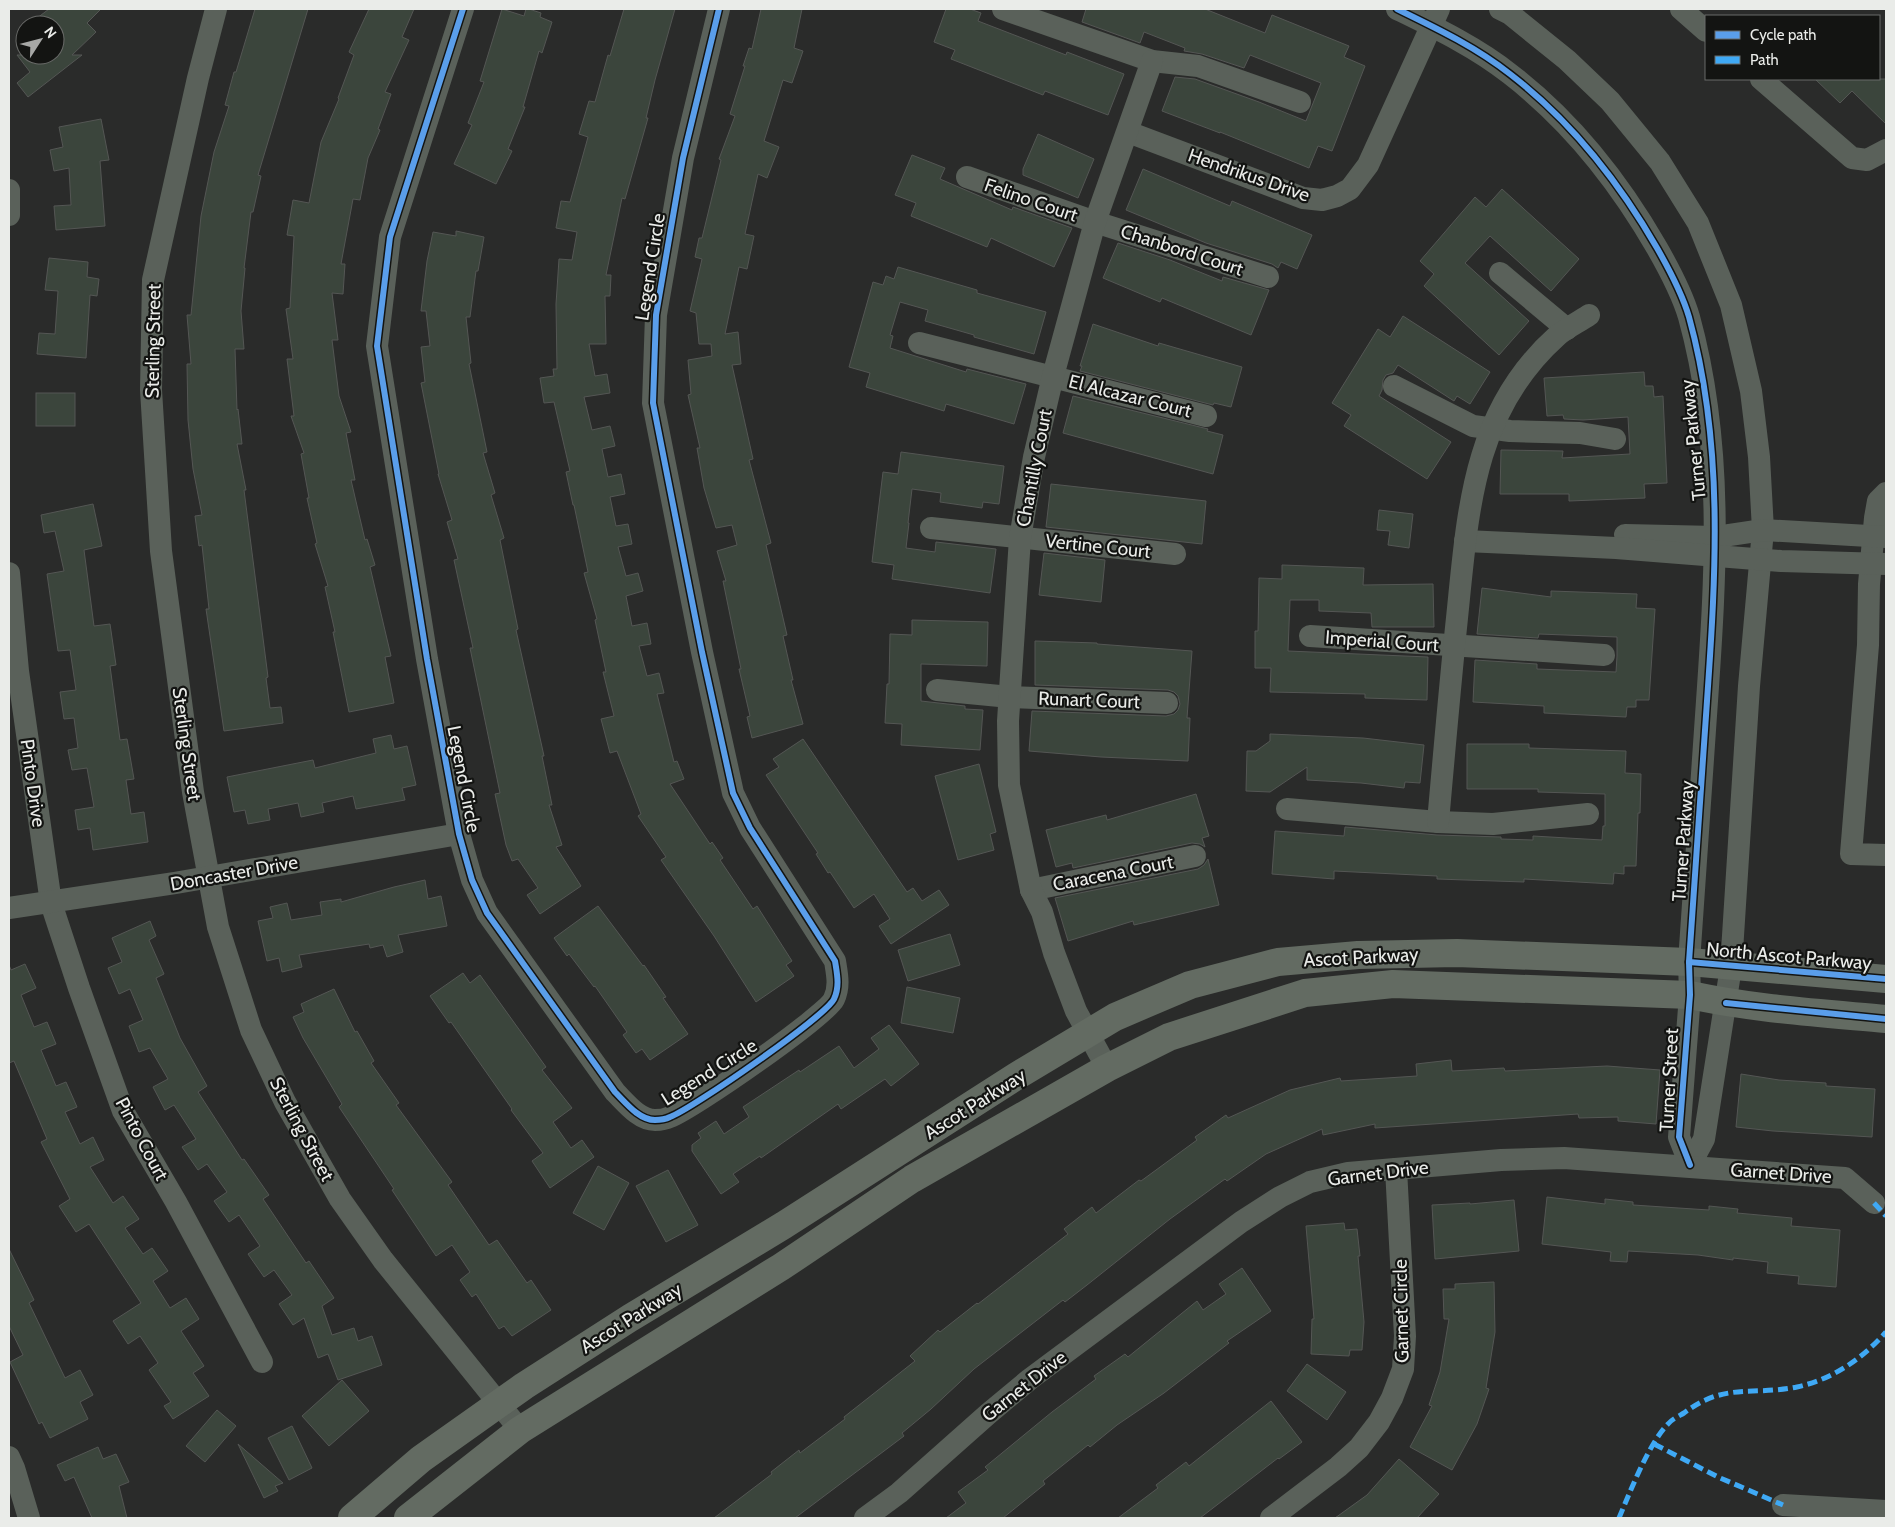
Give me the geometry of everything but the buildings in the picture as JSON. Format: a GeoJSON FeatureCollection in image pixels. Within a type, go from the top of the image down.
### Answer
{"type":"FeatureCollection","features":[{"type":"Feature","properties":{"kind":"main road","name":"Ascot Parkway"},"geometry":{"type":"LineString","coordinates":[[352,1518],[421,1459],[524,1386],[630,1318],[776,1230],[1015,1077],[1115,1017],[1190,985],[1278,962],[1358,955],[1456,953],[1689,962]]}},
{"type":"Feature","properties":{"kind":"main road","name":"North Ascot Parkway"},"geometry":{"type":"LineString","coordinates":[[1689,962],[1886,979]]}},
{"type":"Feature","properties":{"kind":"main road","name":"Ascot Parkway"},"geometry":{"type":"LineString","coordinates":[[408,1518],[520,1430],[781,1267],[912,1179],[1106,1068],[1169,1037],[1305,993],[1393,984],[1690,995],[1726,1003]]}},
{"type":"Feature","properties":{"kind":"main road"},"geometry":{"type":"LineString","coordinates":[[1726,1003],[1886,1020]]}},
{"type":"Feature","properties":{"kind":"street","name":"Sterling Street"},"geometry":{"type":"LineString","coordinates":[[216,9],[198,78],[153,280],[151,390],[161,551],[193,792],[218,927],[251,1030],[285,1102],[340,1199],[382,1260],[520,1430]]}},
{"type":"Feature","properties":{"kind":"street","name":"Legend Circle"},"geometry":{"type":"LineString","coordinates":[[463,9],[390,237],[377,346],[427,659],[459,834],[472,880],[487,913],[615,1092],[642,1117],[655,1120],[670,1117],[717,1089],[806,1026],[834,1000],[839,983],[835,961],[750,828],[732,793],[653,403],[656,315],[683,158],[719,9]]}},
{"type":"Feature","properties":{"kind":"street"},"geometry":{"type":"LineString","coordinates":[[1003,9],[1152,61],[1198,66],[1300,102]]}},
{"type":"Feature","properties":{"kind":"street","name":"Turner Parkway"},"geometry":{"type":"LineString","coordinates":[[1397,9],[1435,18],[1454,37],[1509,73],[1549,108],[1603,166],[1638,215],[1669,270],[1689,315],[1704,390],[1715,488],[1716,546],[1689,962],[1690,995]]}},
{"type":"Feature","properties":{"kind":"street"},"geometry":{"type":"LineString","coordinates":[[1500,9],[1510,14],[1567,60],[1610,101],[1660,162],[1698,223],[1731,305],[1751,391],[1759,457],[1763,530],[1749,686],[1731,967]]}},
{"type":"Feature","properties":{"kind":"street"},"geometry":{"type":"LineString","coordinates":[[1681,9],[1705,30]]}},
{"type":"Feature","properties":{"kind":"street","name":"Hendrikus Drive"},"geometry":{"type":"LineString","coordinates":[[1128,132],[1303,198],[1322,200],[1337,196],[1350,189],[1368,165],[1435,18]]}},
{"type":"Feature","properties":{"kind":"street","name":"Chantilly Court"},"geometry":{"type":"LineString","coordinates":[[1106,1068],[1081,1038],[1076,1011],[1049,961],[1042,912],[1032,890],[1009,785],[1008,721],[1020,538],[1034,457],[1053,376],[1095,222],[1152,61]]}},
{"type":"Feature","properties":{"kind":"street"},"geometry":{"type":"LineString","coordinates":[[1762,80],[1852,158],[1867,160],[1886,150]]}},
{"type":"Feature","properties":{"kind":"street","name":"Felino Court"},"geometry":{"type":"LineString","coordinates":[[967,178],[1095,222]]}},
{"type":"Feature","properties":{"kind":"street"},"geometry":{"type":"LineString","coordinates":[[9,190],[9,215]]}},
{"type":"Feature","properties":{"kind":"street","name":"Chanbord Court"},"geometry":{"type":"LineString","coordinates":[[1095,222],[1268,277]]}},
{"type":"Feature","properties":{"kind":"street"},"geometry":{"type":"LineString","coordinates":[[1500,273],[1567,329]]}},
{"type":"Feature","properties":{"kind":"street"},"geometry":{"type":"LineString","coordinates":[[1438,822],[1466,534],[1476,474],[1491,429],[1507,398],[1532,363],[1558,335],[1589,315]]}},
{"type":"Feature","properties":{"kind":"street","name":"El Alcazar Court"},"geometry":{"type":"LineString","coordinates":[[919,343],[1206,416]]}},
{"type":"Feature","properties":{"kind":"street"},"geometry":{"type":"LineString","coordinates":[[1394,386],[1473,426],[1491,429],[1580,434],[1615,439]]}},
{"type":"Feature","properties":{"kind":"street"},"geometry":{"type":"LineString","coordinates":[[1886,493],[1878,501],[1875,518],[1880,537],[1879,564],[1868,645],[1850,854],[1886,855]]}},
{"type":"Feature","properties":{"kind":"street","name":"Vertine Court"},"geometry":{"type":"LineString","coordinates":[[931,528],[1175,554]]}},
{"type":"Feature","properties":{"kind":"street"},"geometry":{"type":"LineString","coordinates":[[1716,546],[1763,530],[1880,537]]}},
{"type":"Feature","properties":{"kind":"street"},"geometry":{"type":"LineString","coordinates":[[1466,534],[1716,546],[1761,559],[1879,564]]}},
{"type":"Feature","properties":{"kind":"street","name":"Pinto Drive"},"geometry":{"type":"LineString","coordinates":[[9,573],[13,671],[51,903]]}},
{"type":"Feature","properties":{"kind":"street","name":"Imperial Court"},"geometry":{"type":"LineString","coordinates":[[1310,636],[1604,654]]}},
{"type":"Feature","properties":{"kind":"street","name":"Runart Court"},"geometry":{"type":"LineString","coordinates":[[937,690],[1010,697],[1167,703]]}},
{"type":"Feature","properties":{"kind":"street"},"geometry":{"type":"LineString","coordinates":[[1286,810],[1438,822],[1493,824],[1588,814]]}},
{"type":"Feature","properties":{"kind":"street","name":"Doncaster Drive"},"geometry":{"type":"LineString","coordinates":[[9,908],[51,903],[459,834]]}},
{"type":"Feature","properties":{"kind":"street","name":"Caracena Court"},"geometry":{"type":"LineString","coordinates":[[1032,890],[1195,856]]}},
{"type":"Feature","properties":{"kind":"street","name":"Pinto Court"},"geometry":{"type":"LineString","coordinates":[[51,903],[79,988],[124,1111],[176,1202],[262,1362]]}},
{"type":"Feature","properties":{"kind":"street","name":"Turner Street"},"geometry":{"type":"LineString","coordinates":[[1690,1165],[1704,1138],[1731,967]]}},
{"type":"Feature","properties":{"kind":"street","name":"Turner Street"},"geometry":{"type":"LineString","coordinates":[[1690,995],[1679,1138],[1690,1165]]}},
{"type":"Feature","properties":{"kind":"street","name":"Garnet Drive"},"geometry":{"type":"LineString","coordinates":[[865,1518],[899,1493],[1030,1378],[1241,1222],[1280,1197],[1310,1182],[1348,1173],[1501,1160],[1564,1158],[1690,1165],[1845,1178],[1874,1203]]}},
{"type":"Feature","properties":{"kind":"street","name":"Garnet Circle"},"geometry":{"type":"LineString","coordinates":[[1271,1518],[1338,1467],[1359,1448],[1379,1422],[1392,1398],[1403,1369],[1405,1336],[1396,1169]]}},
{"type":"Feature","properties":{"kind":"street"},"geometry":{"type":"LineString","coordinates":[[9,1457],[29,1518]]}},
{"type":"Feature","properties":{"kind":"street"},"geometry":{"type":"LineString","coordinates":[[1783,1505],[1886,1511]]}},
{"type":"Feature","properties":{"kind":"marked path"},"geometry":{"type":"LineString","coordinates":[[1874,1203],[1886,1216]]}},
{"type":"Feature","properties":{"kind":"marked path"},"geometry":{"type":"LineString","coordinates":[[1619,1518],[1647,1455],[1661,1432],[1674,1419],[1699,1403],[1713,1397],[1739,1392],[1797,1387],[1823,1379],[1857,1359],[1886,1332]]}},
{"type":"Feature","properties":{"kind":"marked path"},"geometry":{"type":"LineString","coordinates":[[1654,1444],[1718,1477],[1783,1505]]}},
{"type":"Feature","properties":{"kind":"cycle path"},"geometry":{"type":"LineString","coordinates":[[463,9],[390,237],[377,346],[427,659],[459,834],[472,880],[487,913],[615,1092],[638,1114],[655,1120],[668,1118],[704,1098],[784,1042],[826,1009],[834,999],[837,985],[835,961],[750,828],[733,793],[702,652],[653,403],[656,315],[683,158],[719,9]]}},
{"type":"Feature","properties":{"kind":"cycle path"},"geometry":{"type":"LineString","coordinates":[[1397,9],[1455,38],[1497,64],[1532,92],[1573,132],[1610,176],[1627,200],[1662,256],[1683,299],[1689,317],[1708,412],[1715,508],[1713,604],[1689,962],[1690,995],[1679,1137],[1690,1165]]}},
{"type":"Feature","properties":{"kind":"cycle path"},"geometry":{"type":"LineString","coordinates":[[1689,962],[1886,979]]}},
{"type":"Feature","properties":{"kind":"cycle path"},"geometry":{"type":"LineString","coordinates":[[1726,1003],[1886,1019]]}}]}
